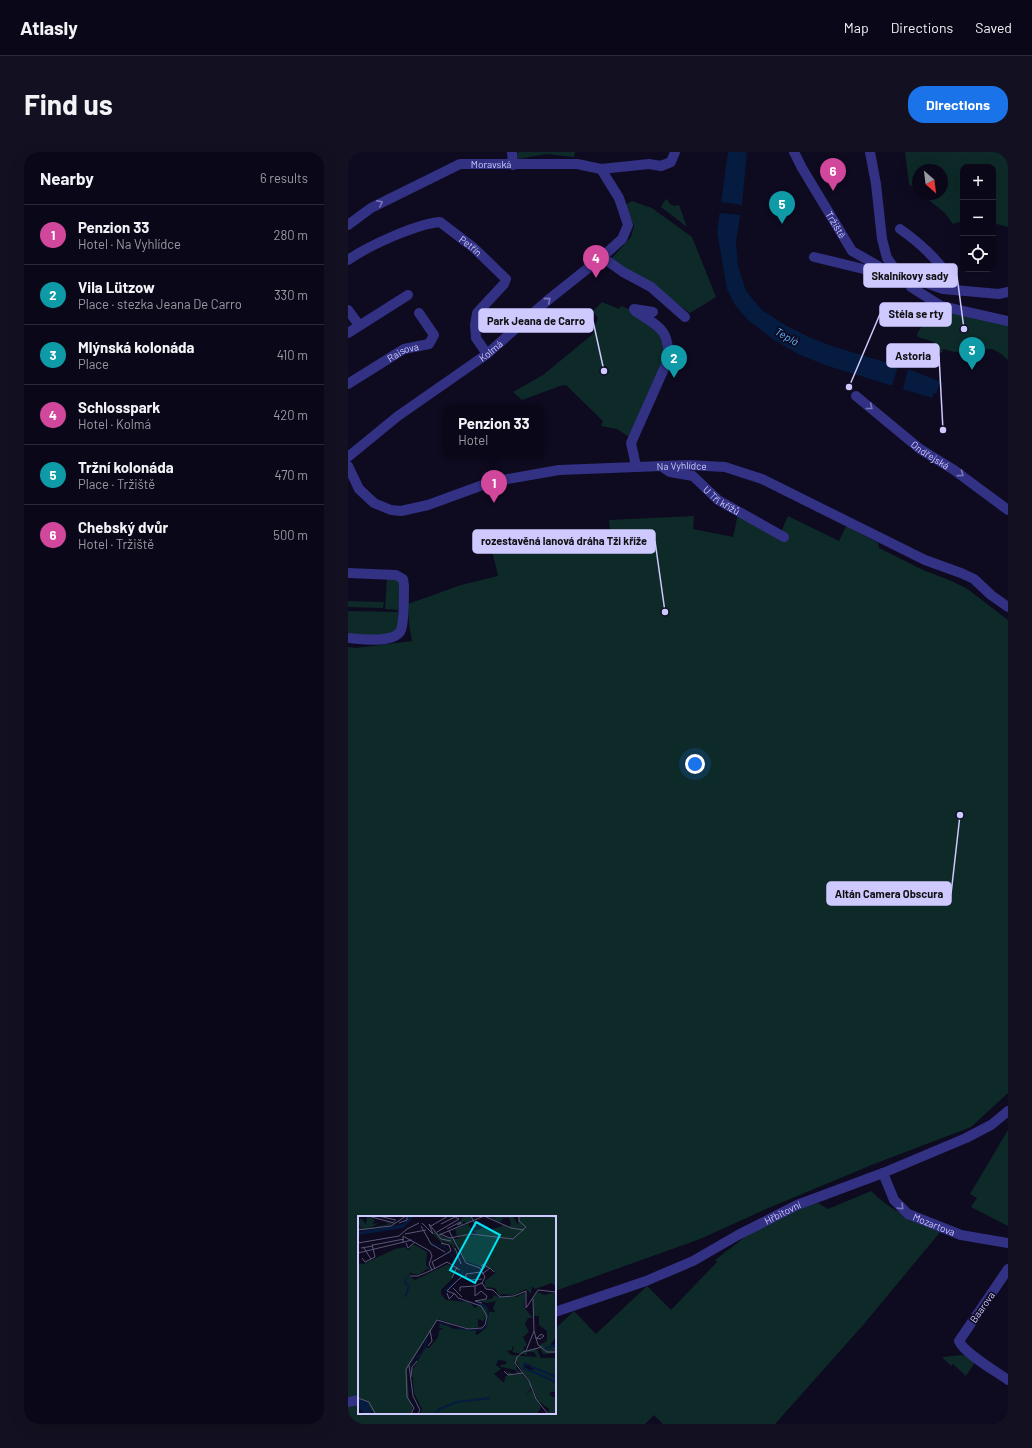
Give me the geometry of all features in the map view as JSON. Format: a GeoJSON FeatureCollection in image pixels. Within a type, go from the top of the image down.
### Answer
{"type":"FeatureCollection","features":[{"type":"Feature","properties":{"kind":"street"},"geometry":{"type":"LineString","coordinates":[[512,152],[513,165]]}},
{"type":"Feature","properties":{"kind":"street","name":"Moravská"},"geometry":{"type":"LineString","coordinates":[[348,225],[371,208],[460,164],[577,164],[601,169],[649,164],[661,166],[671,162],[675,152]]}},
{"type":"Feature","properties":{"kind":"street","name":"Tržiště"},"geometry":{"type":"LineString","coordinates":[[794,152],[852,251],[886,271],[899,275]]}},
{"type":"Feature","properties":{"kind":"street"},"geometry":{"type":"LineString","coordinates":[[870,152],[876,184],[882,239],[887,258],[899,275]]}},
{"type":"Feature","properties":{"kind":"street","name":"Kolmá"},"geometry":{"type":"LineString","coordinates":[[348,457],[398,416],[487,354],[548,300],[622,239],[628,225],[619,198],[601,169]]}},
{"type":"Feature","properties":{"kind":"street","name":"Petřín"},"geometry":{"type":"LineString","coordinates":[[348,260],[360,251],[415,228],[429,223],[440,222],[474,248],[506,279],[504,284],[477,313],[475,325],[476,338],[487,354]]}},
{"type":"Feature","properties":{"kind":"street"},"geometry":{"type":"LineString","coordinates":[[900,229],[919,242],[949,276],[956,289]]}},
{"type":"Feature","properties":{"kind":"street"},"geometry":{"type":"LineString","coordinates":[[602,257],[623,272],[651,287],[685,317]]}},
{"type":"Feature","properties":{"kind":"street"},"geometry":{"type":"LineString","coordinates":[[814,258],[888,275],[899,275],[912,278],[943,289],[999,294],[1008,292]]}},
{"type":"Feature","properties":{"kind":"street"},"geometry":{"type":"LineString","coordinates":[[912,278],[909,283],[911,287],[940,306],[1008,321]]}},
{"type":"Feature","properties":{"kind":"street"},"geometry":{"type":"LineString","coordinates":[[348,333],[408,295]]}},
{"type":"Feature","properties":{"kind":"street"},"geometry":{"type":"LineString","coordinates":[[636,466],[631,443],[667,362],[669,350],[665,336],[655,323],[634,309],[653,312]]}},
{"type":"Feature","properties":{"kind":"street"},"geometry":{"type":"LineString","coordinates":[[348,310],[359,325]]}},
{"type":"Feature","properties":{"kind":"street","name":"Raisova"},"geometry":{"type":"LineString","coordinates":[[348,384],[404,349],[429,344],[434,335],[419,313]]}},
{"type":"Feature","properties":{"kind":"street","name":"Ondřejská"},"geometry":{"type":"LineString","coordinates":[[856,396],[920,449],[954,470],[1008,510]]}},
{"type":"Feature","properties":{"kind":"street","name":"Na Vyhlídce"},"geometry":{"type":"LineString","coordinates":[[348,466],[359,488],[374,503],[391,510],[401,511],[428,505],[491,482],[559,470],[688,465],[725,467],[762,479],[925,560],[974,579],[991,595],[1008,607]]}},
{"type":"Feature","properties":{"kind":"street","name":"U Tří křížů"},"geometry":{"type":"LineString","coordinates":[[662,466],[670,472],[693,476],[718,500],[784,537]]}},
{"type":"Feature","properties":{"kind":"street"},"geometry":{"type":"LineString","coordinates":[[348,573],[396,575],[403,579],[404,586],[402,625],[399,633],[393,638],[386,639],[348,638]]}},
{"type":"Feature","properties":{"kind":"street","name":"Hřbitovní"},"geometry":{"type":"LineString","coordinates":[[556,1312],[646,1281],[693,1261],[738,1235],[797,1205],[883,1173],[966,1138],[991,1124],[1008,1111]]}},
{"type":"Feature","properties":{"kind":"street","name":"Mozartova"},"geometry":{"type":"LineString","coordinates":[[883,1173],[894,1200],[908,1214],[961,1235],[1008,1243]]}},
{"type":"Feature","properties":{"kind":"street","name":"Baarova"},"geometry":{"type":"LineString","coordinates":[[1008,1269],[959,1341],[961,1346],[1008,1380]]}},
{"type":"Feature","properties":{"kind":"street"},"geometry":{"type":"LineString","coordinates":[[348,1402],[358,1400]]}},
{"type":"Feature","properties":{"kind":"green space"},"geometry":{"type":"Polygon","coordinates":[[[518,152],[575,152],[574,157],[546,154],[519,159],[517,156],[518,152]]]}},
{"type":"Feature","properties":{"kind":"green space"},"geometry":{"type":"Polygon","coordinates":[[[905,152],[1008,152],[1008,227],[996,224],[996,164],[960,164],[960,222],[953,224],[944,212],[929,200],[948,200],[948,164],[912,164],[912,186],[909,184],[905,152]]]}},
{"type":"Feature","properties":{"kind":"green space"},"geometry":{"type":"Polygon","coordinates":[[[667,199],[672,205],[679,205],[687,227],[661,207],[667,199]]]}},
{"type":"Feature","properties":{"kind":"green space"},"geometry":{"type":"Polygon","coordinates":[[[632,201],[652,208],[692,237],[716,297],[690,313],[650,284],[618,265],[612,258],[631,237],[634,226],[625,205],[632,201]]]}},
{"type":"Feature","properties":{"kind":"green space"},"geometry":{"type":"Polygon","coordinates":[[[602,302],[619,309],[621,306],[629,309],[664,336],[666,352],[629,437],[617,429],[601,426],[603,421],[566,385],[522,400],[513,392],[543,375],[593,334],[598,318],[593,311],[602,302]]]}},
{"type":"Feature","properties":{"kind":"green space"},"geometry":{"type":"Polygon","coordinates":[[[933,308],[942,308],[1008,323],[1008,360],[1000,353],[992,349],[955,352],[943,349],[942,353],[936,351],[934,342],[918,337],[917,334],[933,308]]]}},
{"type":"Feature","properties":{"kind":"green space"},"geometry":{"type":"Polygon","coordinates":[[[738,514],[779,537],[788,516],[839,541],[846,526],[878,543],[879,548],[923,570],[966,588],[1008,620],[1008,1093],[971,1127],[874,1164],[766,1209],[700,1239],[556,1291],[556,1216],[358,1216],[358,1414],[556,1414],[556,1328],[574,1311],[596,1334],[647,1286],[671,1310],[717,1262],[715,1260],[749,1234],[799,1208],[818,1203],[828,1209],[871,1191],[903,1215],[941,1231],[864,1324],[775,1424],[663,1424],[654,1415],[645,1424],[348,1424],[348,647],[356,648],[412,641],[408,604],[461,585],[498,576],[490,542],[610,530],[609,520],[694,516],[693,529],[733,537],[738,514]]]}},
{"type":"Feature","properties":{"kind":"green space"},"geometry":{"type":"Polygon","coordinates":[[[387,577],[400,581],[400,604],[398,610],[385,609],[387,577]]]}},
{"type":"Feature","properties":{"kind":"green space"},"geometry":{"type":"Polygon","coordinates":[[[348,601],[384,602],[383,608],[348,607],[348,601]]]}},
{"type":"Feature","properties":{"kind":"green space"},"geometry":{"type":"Polygon","coordinates":[[[348,611],[398,612],[398,618],[400,621],[399,628],[390,636],[348,636],[348,611]]]}},
{"type":"Feature","properties":{"kind":"green space"},"geometry":{"type":"Polygon","coordinates":[[[1008,1130],[1008,1226],[971,1207],[977,1198],[970,1194],[1008,1130]]]}},
{"type":"Feature","properties":{"kind":"green space"},"geometry":{"type":"Polygon","coordinates":[[[962,1355],[968,1356],[974,1364],[966,1376],[953,1364],[951,1366],[943,1358],[962,1355]]]}},
{"type":"Feature","properties":{"kind":"water","name":"Teplá"},"geometry":{"type":"Polygon","coordinates":[[[728,152],[747,152],[742,205],[736,241],[738,266],[746,291],[762,310],[787,326],[811,338],[835,347],[908,369],[1008,408],[1008,427],[932,398],[828,366],[800,355],[774,340],[748,320],[735,305],[727,289],[717,232],[728,152]]]}},
{"type":"Feature","properties":{"kind":"pier"},"geometry":{"type":"Polygon","coordinates":[[[721,202],[742,205],[741,215],[720,213],[721,202]]]}},
{"type":"Feature","properties":{"kind":"pier"},"geometry":{"type":"Polygon","coordinates":[[[898,366],[908,369],[903,389],[892,386],[898,366]]]}},
{"type":"Feature","properties":{"kind":"pier"},"geometry":{"type":"Polygon","coordinates":[[[940,382],[1008,408],[1008,427],[932,398],[934,393],[936,394],[940,382]]]}},
{"type":"Feature","properties":{"kind":"place","name":"Chebský dvůr"},"geometry":{"type":"Point","coordinates":[833,191]}},
{"type":"Feature","properties":{"kind":"place","name":"Tržní kolonáda"},"geometry":{"type":"Point","coordinates":[782,224]}},
{"type":"Feature","properties":{"kind":"place","name":"Schlosspark"},"geometry":{"type":"Point","coordinates":[596,278]}},
{"type":"Feature","properties":{"kind":"place","name":"Skalníkovy sady"},"geometry":{"type":"Point","coordinates":[964,329]}},
{"type":"Feature","properties":{"kind":"place","name":"Mlýnská kolonáda"},"geometry":{"type":"Point","coordinates":[972,370]}},
{"type":"Feature","properties":{"kind":"place","name":"Park Jeana de Carro"},"geometry":{"type":"Point","coordinates":[604,371]}},
{"type":"Feature","properties":{"kind":"place","name":"Vila Lützow"},"geometry":{"type":"Point","coordinates":[674,378]}},
{"type":"Feature","properties":{"kind":"place","name":"Stéla se rty"},"geometry":{"type":"Point","coordinates":[849,387]}},
{"type":"Feature","properties":{"kind":"place","name":"Astoria"},"geometry":{"type":"Point","coordinates":[943,430]}},
{"type":"Feature","properties":{"kind":"place","name":"Penzion 33"},"geometry":{"type":"Point","coordinates":[494,503]}},
{"type":"Feature","properties":{"kind":"place","name":"rozestavěná lanová dráha Tži kříže"},"geometry":{"type":"Point","coordinates":[665,612]}},
{"type":"Feature","properties":{"kind":"place","name":"Altán Camera Obscura"},"geometry":{"type":"Point","coordinates":[960,815]}}]}
